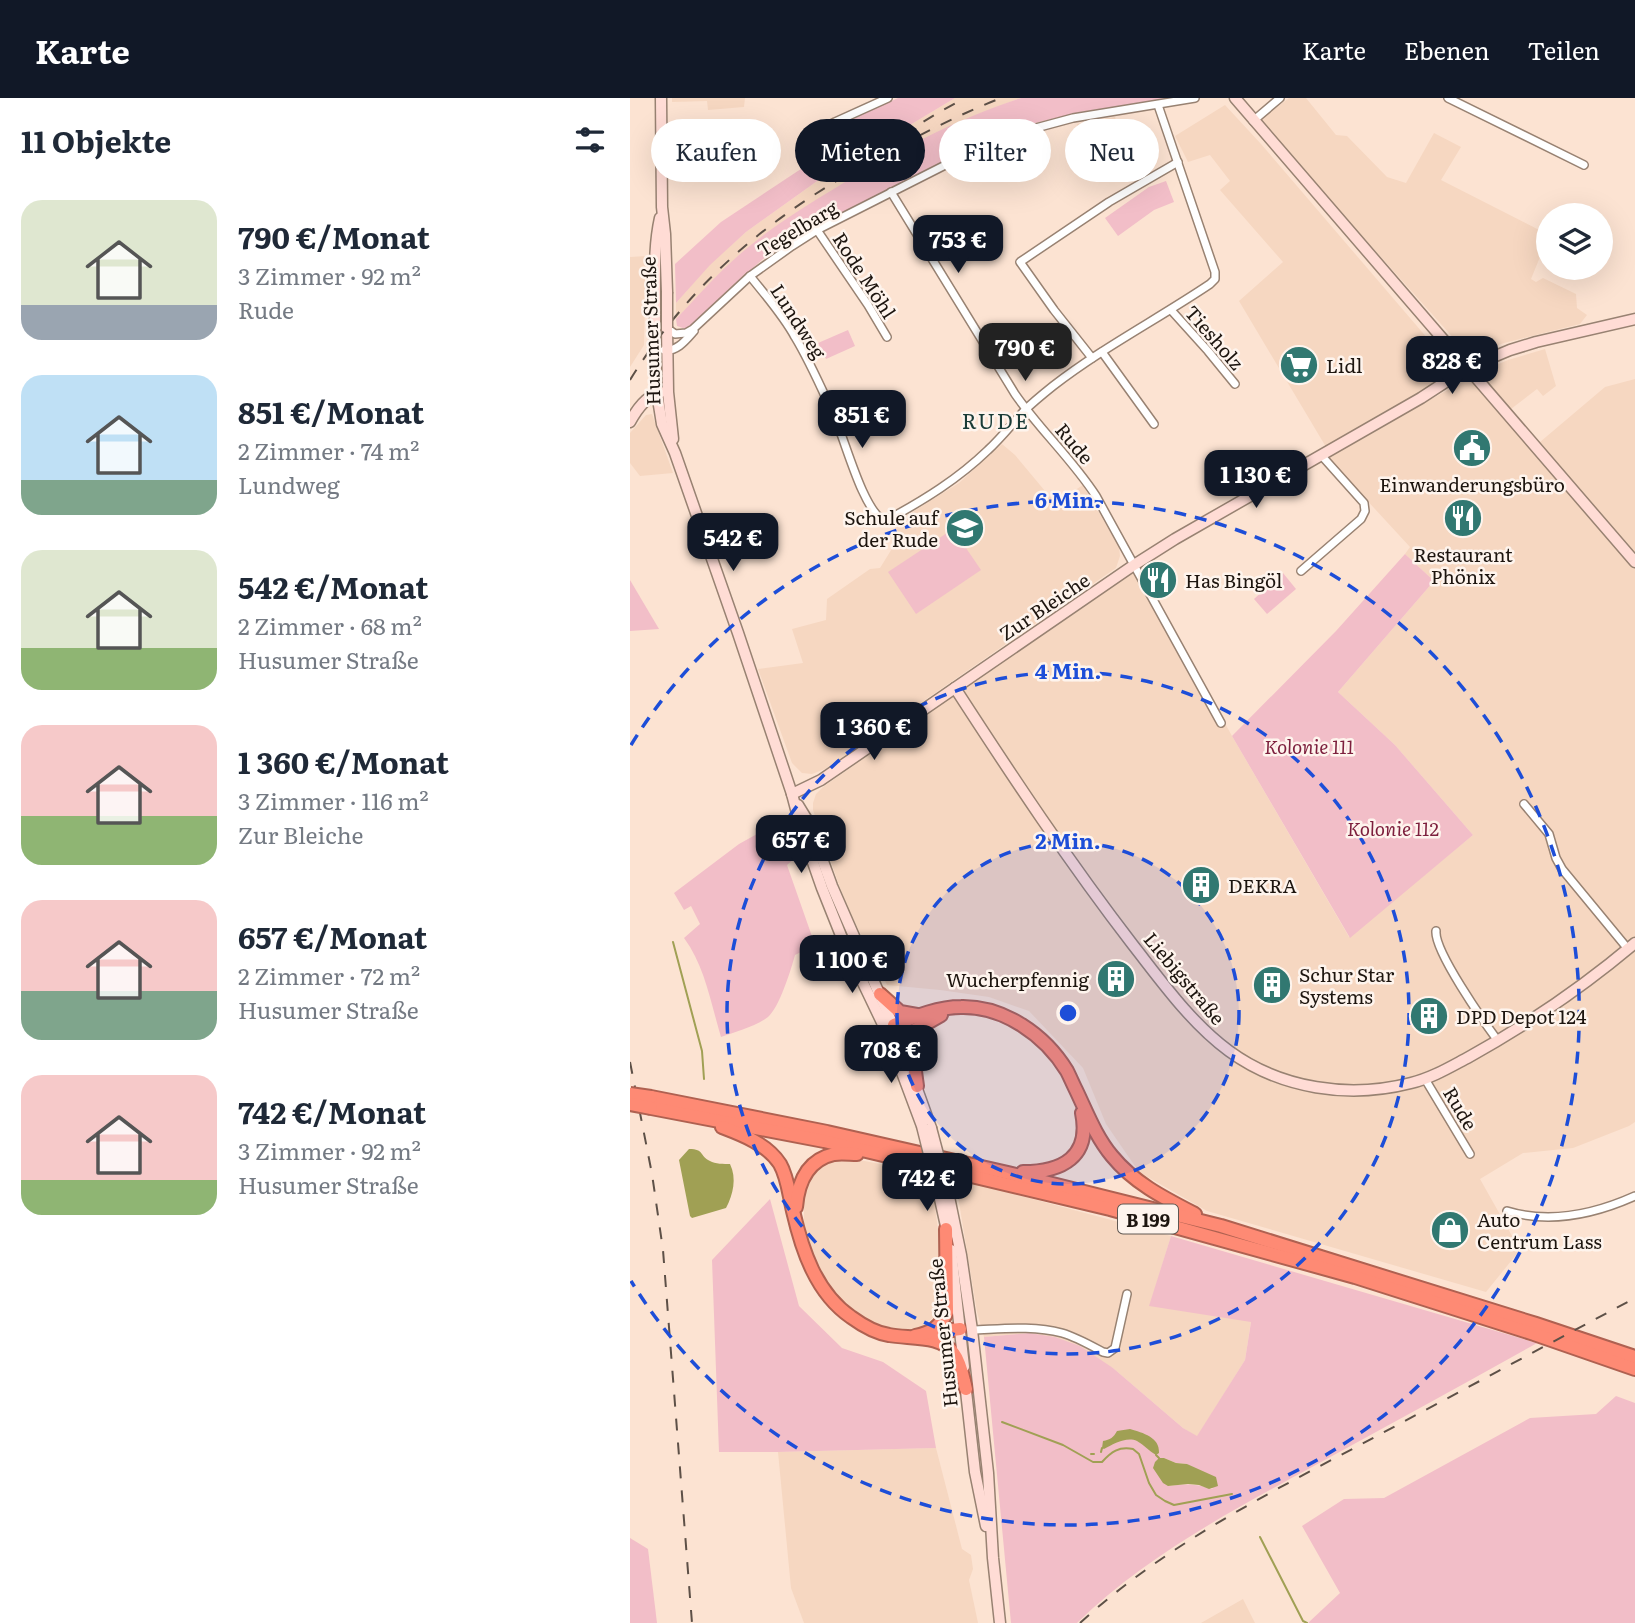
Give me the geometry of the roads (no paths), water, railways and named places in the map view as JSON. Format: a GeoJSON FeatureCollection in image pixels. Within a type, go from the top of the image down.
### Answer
{"type":"FeatureCollection","features":[{"type":"Feature","properties":{"kind":"highway"},"geometry":{"type":"LineString","coordinates":[[880,994],[900,1012],[923,1020]]}},
{"type":"Feature","properties":{"kind":"highway"},"geometry":{"type":"LineString","coordinates":[[893,1033],[961,1007],[1011,1018],[1054,1053],[1068,1072],[1099,1139],[1133,1178],[1157,1195],[1221,1226]]}},
{"type":"Feature","properties":{"kind":"highway"},"geometry":{"type":"LineString","coordinates":[[917,1086],[915,1044],[923,1020]]}},
{"type":"Feature","properties":{"kind":"highway"},"geometry":{"type":"LineString","coordinates":[[1008,1172],[1038,1172],[1061,1166],[1073,1158],[1080,1147],[1084,1132],[1075,1089]]}},
{"type":"Feature","properties":{"kind":"highway","name":"B 199"},"geometry":{"type":"LineString","coordinates":[[630,1094],[692,1115],[877,1153],[1110,1209],[1354,1277],[1635,1369]]}},
{"type":"Feature","properties":{"kind":"highway","name":"B 199"},"geometry":{"type":"LineString","coordinates":[[630,1104],[651,1103],[827,1132],[1008,1172],[1221,1226],[1635,1357]]}},
{"type":"Feature","properties":{"kind":"highway"},"geometry":{"type":"LineString","coordinates":[[692,1115],[743,1135],[764,1147],[780,1165],[808,1261],[839,1308],[858,1322],[887,1335],[904,1337],[964,1332]]}},
{"type":"Feature","properties":{"kind":"highway"},"geometry":{"type":"LineString","coordinates":[[796,1224],[797,1193],[802,1177],[812,1166],[834,1154],[877,1153]]}},
{"type":"Feature","properties":{"kind":"highway"},"geometry":{"type":"LineString","coordinates":[[929,1336],[947,1312],[946,1229]]}},
{"type":"Feature","properties":{"kind":"highway"},"geometry":{"type":"LineString","coordinates":[[929,1336],[948,1346],[955,1354],[966,1390]]}},
{"type":"Feature","properties":{"kind":"main road","name":"Husumer Straße"},"geometry":{"type":"LineString","coordinates":[[661,98],[668,392],[675,453]]}},
{"type":"Feature","properties":{"kind":"main road"},"geometry":{"type":"LineString","coordinates":[[1234,98],[1635,562]]}},
{"type":"Feature","properties":{"kind":"main road","name":"Husumer Straße"},"geometry":{"type":"LineString","coordinates":[[662,207],[654,268],[657,393],[662,424],[675,453],[830,911],[893,1033],[917,1086],[961,1255],[966,1390],[975,1472],[993,1558]]}},
{"type":"Feature","properties":{"kind":"main road","name":"Zur Bleiche"},"geometry":{"type":"LineString","coordinates":[[792,794],[821,780],[1175,539],[1421,398],[1467,368],[1538,341],[1635,318]]}},
{"type":"Feature","properties":{"kind":"main road"},"geometry":{"type":"LineString","coordinates":[[630,422],[645,401],[657,393],[668,392]]}},
{"type":"Feature","properties":{"kind":"main road","name":"Liebigstraße"},"geometry":{"type":"LineString","coordinates":[[954,688],[1027,800],[1160,979],[1212,1038],[1230,1052],[1286,1081],[1315,1088],[1344,1090],[1374,1089],[1425,1079],[1498,1041],[1550,1007],[1631,946]]}},
{"type":"Feature","properties":{"kind":"main road","name":"Husumer Straße"},"geometry":{"type":"LineString","coordinates":[[792,794],[809,824],[832,886],[880,994],[926,1127]]}},
{"type":"Feature","properties":{"kind":"main road","name":"Husumer Straße"},"geometry":{"type":"LineString","coordinates":[[943,1191],[946,1229],[989,1473],[993,1558],[1000,1623]]}},
{"type":"Feature","properties":{"kind":"street"},"geometry":{"type":"LineString","coordinates":[[842,119],[888,98]]}},
{"type":"Feature","properties":{"kind":"street","name":"Tegelbarg"},"geometry":{"type":"LineString","coordinates":[[668,351],[679,346],[750,276],[783,251],[817,230],[971,152],[1034,128],[1100,113],[1195,98]]}},
{"type":"Feature","properties":{"kind":"street"},"geometry":{"type":"LineString","coordinates":[[1254,121],[1280,98]]}},
{"type":"Feature","properties":{"kind":"street"},"geometry":{"type":"LineString","coordinates":[[1448,98],[1584,165]]}},
{"type":"Feature","properties":{"kind":"street"},"geometry":{"type":"LineString","coordinates":[[1026,409],[1092,358],[1171,310],[1215,279],[1215,272],[1157,105]]}},
{"type":"Feature","properties":{"kind":"street"},"geometry":{"type":"LineString","coordinates":[[1092,358],[1020,262],[1109,202],[1178,162]]}},
{"type":"Feature","properties":{"kind":"street","name":"Rude"},"geometry":{"type":"LineString","coordinates":[[891,192],[1001,372],[1026,409],[1096,496],[1221,723]]}},
{"type":"Feature","properties":{"kind":"street","name":"Rode Möhl"},"geometry":{"type":"LineString","coordinates":[[817,230],[887,337]]}},
{"type":"Feature","properties":{"kind":"street","name":"Lundweg"},"geometry":{"type":"LineString","coordinates":[[750,276],[795,337],[834,413],[866,497],[879,519],[883,521],[931,496],[962,473],[989,449],[1026,409]]}},
{"type":"Feature","properties":{"kind":"street","name":"Tiesholz"},"geometry":{"type":"LineString","coordinates":[[1171,310],[1235,384]]}},
{"type":"Feature","properties":{"kind":"street","name":"Tegelbarg"},"geometry":{"type":"LineString","coordinates":[[667,328],[675,334],[686,333],[705,318]]}},
{"type":"Feature","properties":{"kind":"street"},"geometry":{"type":"LineString","coordinates":[[655,348],[668,351]]}},
{"type":"Feature","properties":{"kind":"street"},"geometry":{"type":"LineString","coordinates":[[1102,352],[1154,424]]}},
{"type":"Feature","properties":{"kind":"street"},"geometry":{"type":"LineString","coordinates":[[1301,571],[1361,519],[1365,511],[1364,503],[1321,455]]}},
{"type":"Feature","properties":{"kind":"street"},"geometry":{"type":"LineString","coordinates":[[1524,804],[1549,834],[1562,869],[1631,946]]}},
{"type":"Feature","properties":{"kind":"street"},"geometry":{"type":"LineString","coordinates":[[1436,932],[1435,939],[1453,972],[1475,1010],[1498,1041]]}},
{"type":"Feature","properties":{"kind":"street","name":"Rude"},"geometry":{"type":"LineString","coordinates":[[1425,1079],[1470,1154]]}},
{"type":"Feature","properties":{"kind":"street"},"geometry":{"type":"LineString","coordinates":[[1507,1211],[1525,1216],[1545,1217],[1578,1214],[1603,1209],[1635,1196]]}},
{"type":"Feature","properties":{"kind":"street","name":"Husumer Straße"},"geometry":{"type":"LineString","coordinates":[[964,1332],[1007,1328],[1062,1333],[1108,1353],[1115,1348],[1127,1294]]}},
{"type":"Feature","properties":{"kind":"waterway"},"geometry":{"type":"LineString","coordinates":[[673,942],[702,1051],[704,1079]]}},
{"type":"Feature","properties":{"kind":"waterway"},"geometry":{"type":"LineString","coordinates":[[1002,1422],[1063,1445],[1093,1462],[1102,1462],[1119,1449],[1133,1449],[1139,1454],[1156,1495],[1174,1505],[1232,1494]]}},
{"type":"Feature","properties":{"kind":"waterway"},"geometry":{"type":"LineString","coordinates":[[1101,1452],[1102,1448]]}},
{"type":"Feature","properties":{"kind":"waterway"},"geometry":{"type":"LineString","coordinates":[[1156,1455],[1159,1458]]}},
{"type":"Feature","properties":{"kind":"waterway"},"geometry":{"type":"LineString","coordinates":[[1260,1537],[1303,1621],[1307,1623]]}},
{"type":"Feature","properties":{"kind":"railway"},"geometry":{"type":"LineString","coordinates":[[925,121],[965,98]]}},
{"type":"Feature","properties":{"kind":"railway"},"geometry":{"type":"LineString","coordinates":[[630,380],[684,306],[714,274],[780,218],[854,170],[961,115],[1001,98]]}},
{"type":"Feature","properties":{"kind":"railway"},"geometry":{"type":"LineString","coordinates":[[630,1062],[652,1174],[663,1250],[692,1623]]}},
{"type":"Feature","properties":{"kind":"railway"},"geometry":{"type":"LineString","coordinates":[[1080,1623],[1144,1571],[1213,1526],[1635,1298]]}},
{"type":"Feature","properties":{"kind":"place","name":"Lidl"},"geometry":{"type":"Point","coordinates":[1299,365]}},
{"type":"Feature","properties":{"kind":"place","name":"Einwanderungsbüro"},"geometry":{"type":"Point","coordinates":[1472,448]}},
{"type":"Feature","properties":{"kind":"place","name":"Restaurant Phönix"},"geometry":{"type":"Point","coordinates":[1463,518]}},
{"type":"Feature","properties":{"kind":"place","name":"Schule auf der Rude"},"geometry":{"type":"Point","coordinates":[965,528]}},
{"type":"Feature","properties":{"kind":"place","name":"Has Bingöl"},"geometry":{"type":"Point","coordinates":[1158,580]}},
{"type":"Feature","properties":{"kind":"place","name":"DEKRA"},"geometry":{"type":"Point","coordinates":[1201,885]}},
{"type":"Feature","properties":{"kind":"place","name":"Wucherpfennig"},"geometry":{"type":"Point","coordinates":[1116,979]}},
{"type":"Feature","properties":{"kind":"place","name":"Schur Star Systems"},"geometry":{"type":"Point","coordinates":[1272,985]}},
{"type":"Feature","properties":{"kind":"place","name":"DPD Depot 124"},"geometry":{"type":"Point","coordinates":[1429,1016]}},
{"type":"Feature","properties":{"kind":"place","name":"Auto Centrum Lass"},"geometry":{"type":"Point","coordinates":[1450,1230]}},
{"type":"Feature","properties":{"kind":"district","name":"RUDE"},"geometry":{"type":"Point","coordinates":[996,419]}},
{"type":"Feature","properties":{"kind":"park label","name":"Kolonie 111"},"geometry":{"type":"Point","coordinates":[1309,746]}},
{"type":"Feature","properties":{"kind":"park label","name":"Kolonie 112"},"geometry":{"type":"Point","coordinates":[1393,828]}}]}
